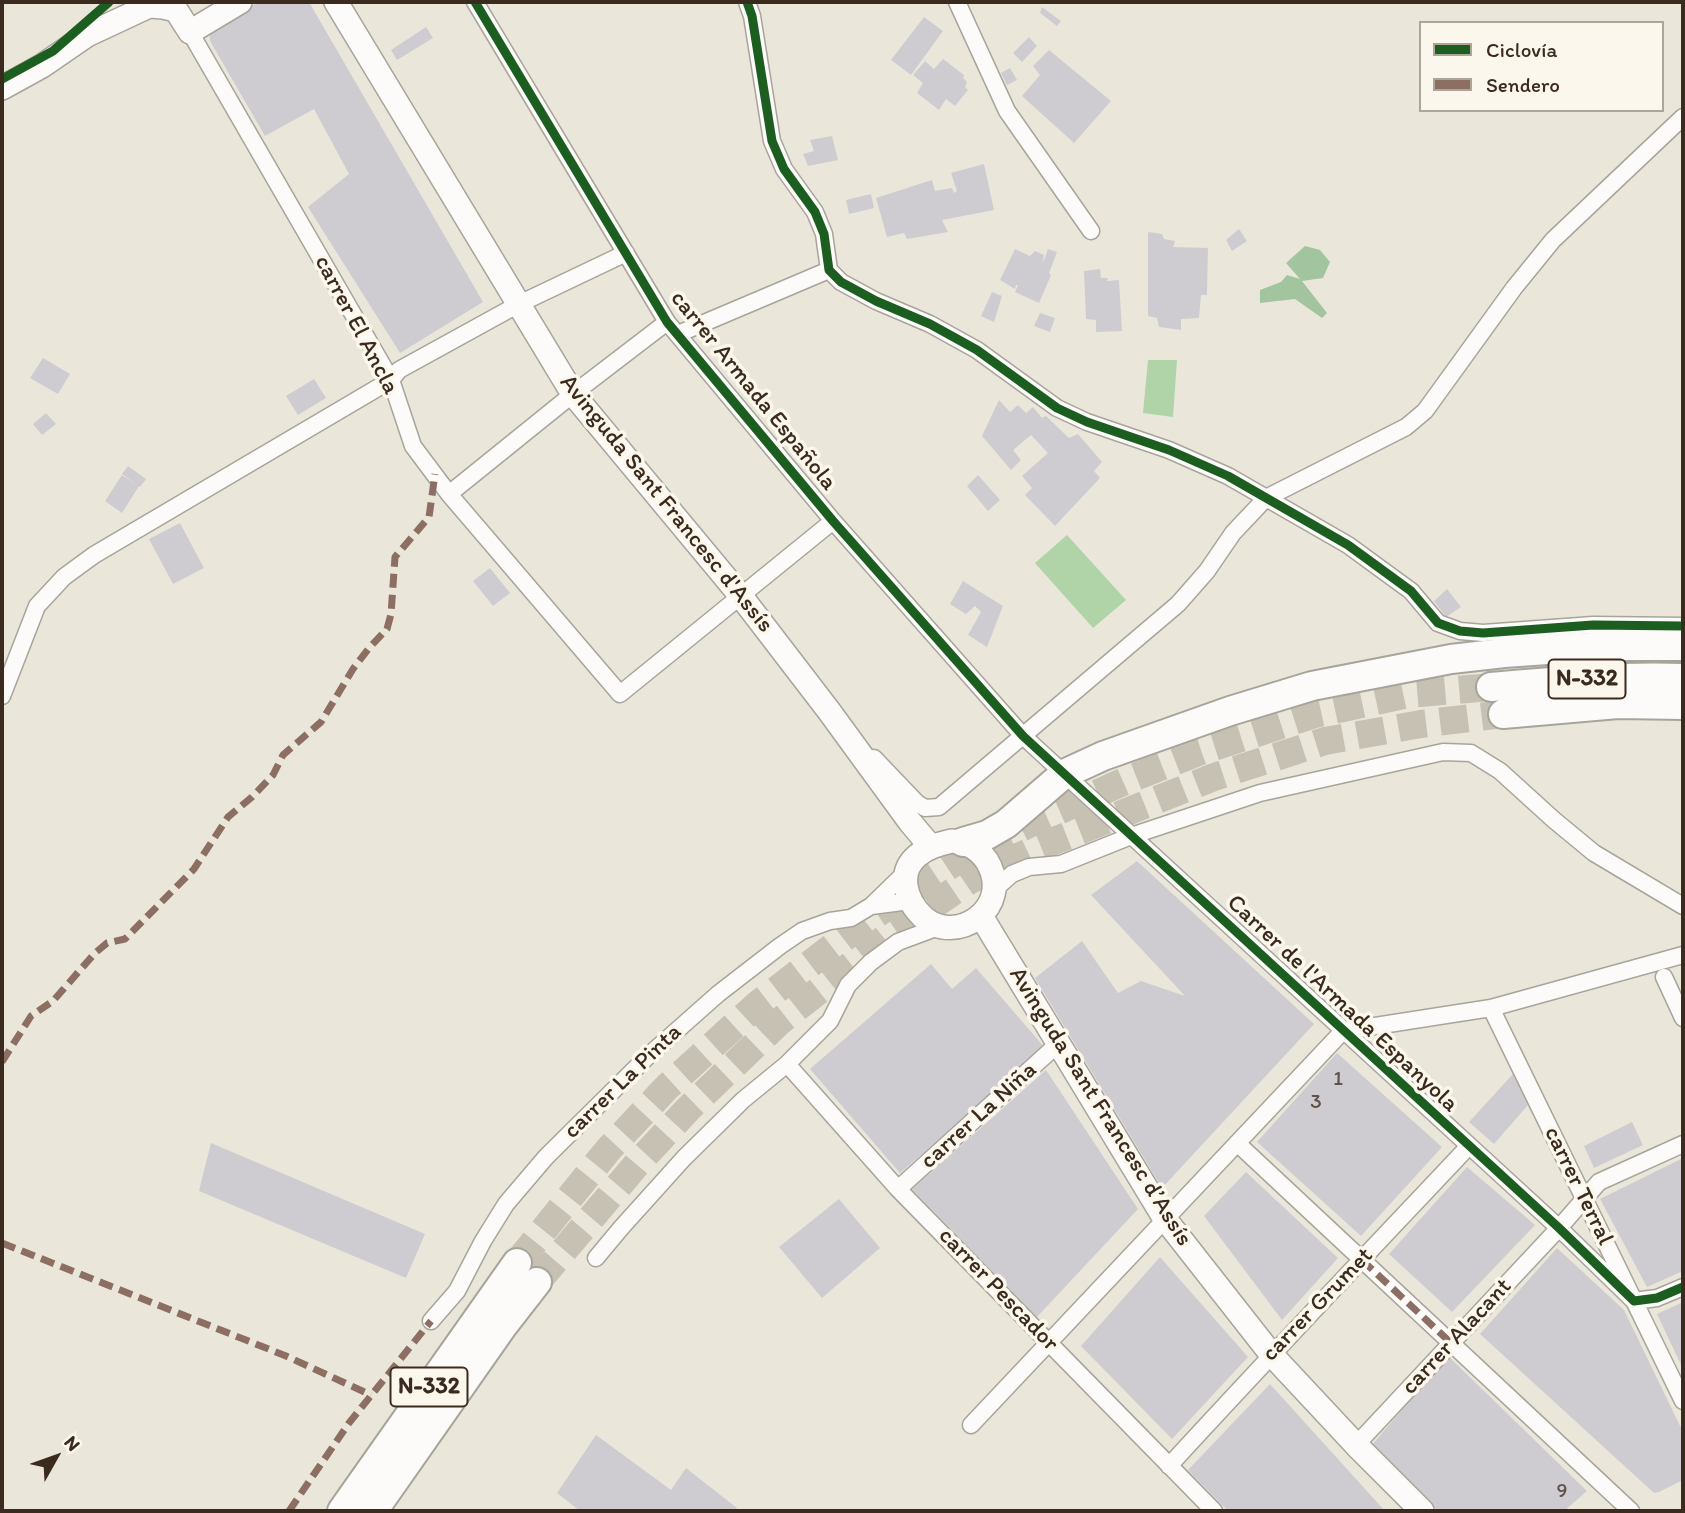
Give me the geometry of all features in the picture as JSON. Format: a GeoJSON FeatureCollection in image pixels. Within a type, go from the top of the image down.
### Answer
{"type":"FeatureCollection","features":[{"type":"Feature","properties":{"kind":"highway"},"geometry":{"type":"LineString","coordinates":[[963,842],[987,835],[1006,824],[1064,774],[1102,755],[1312,686],[1451,659],[1504,653],[1605,646],[1683,646]]}},
{"type":"Feature","properties":{"kind":"highway","name":"N-332"},"geometry":{"type":"LineString","coordinates":[[1492,687],[1622,677],[1683,678]]}},
{"type":"Feature","properties":{"kind":"highway","name":"N-332"},"geometry":{"type":"LineString","coordinates":[[1503,714],[1618,704],[1683,705]]}},
{"type":"Feature","properties":{"kind":"highway","name":"N-332"},"geometry":{"type":"LineString","coordinates":[[342,1511],[517,1263]]}},
{"type":"Feature","properties":{"kind":"highway","name":"N-332"},"geometry":{"type":"LineString","coordinates":[[373,1511],[502,1327],[537,1282]]}},
{"type":"Feature","properties":{"kind":"main road"},"geometry":{"type":"LineString","coordinates":[[87,35],[120,2]]}},
{"type":"Feature","properties":{"kind":"main road"},"geometry":{"type":"LineString","coordinates":[[190,33],[240,2]]}},
{"type":"Feature","properties":{"kind":"main road","name":"Avinguda Sant Francesc d'Assís"},"geometry":{"type":"LineString","coordinates":[[336,2],[573,394],[740,595],[931,847]]}},
{"type":"Feature","properties":{"kind":"main road"},"geometry":{"type":"LineString","coordinates":[[2,88],[42,66],[87,35],[149,6],[173,6]]}},
{"type":"Feature","properties":{"kind":"main road","name":"carrer El Ancla"},"geometry":{"type":"LineString","coordinates":[[173,6],[190,33]]}},
{"type":"Feature","properties":{"kind":"main road"},"geometry":{"type":"LineString","coordinates":[[952,841],[963,842],[982,853],[992,870],[995,889],[991,903],[981,916],[959,927],[941,926],[927,921],[910,901],[905,883],[907,871],[918,855],[931,847],[952,841]]}},
{"type":"Feature","properties":{"kind":"main road","name":"Avinguda Sant Francesc d’Assís"},"geometry":{"type":"LineString","coordinates":[[981,916],[1165,1219],[1271,1354],[1422,1511]]}},
{"type":"Feature","properties":{"kind":"street","name":"carrer Armada Española"},"geometry":{"type":"LineString","coordinates":[[475,2],[672,328],[833,521],[1023,736]]}},
{"type":"Feature","properties":{"kind":"street"},"geometry":{"type":"LineString","coordinates":[[747,2],[752,16],[772,141],[784,169],[815,212],[824,234],[829,270],[841,282],[876,301],[930,324],[977,350],[1057,408],[1087,422],[1169,450],[1228,476],[1348,545],[1410,591],[1438,623],[1460,631],[1483,633],[1593,625],[1683,626]]}},
{"type":"Feature","properties":{"kind":"street"},"geometry":{"type":"LineString","coordinates":[[957,2],[1007,111],[1091,231]]}},
{"type":"Feature","properties":{"kind":"street","name":"carrer El Ancla"},"geometry":{"type":"LineString","coordinates":[[190,33],[391,380],[413,446],[449,494],[620,694],[740,595]]}},
{"type":"Feature","properties":{"kind":"street"},"geometry":{"type":"LineString","coordinates":[[829,710],[917,803],[925,808],[939,807],[1178,604],[1208,571],[1233,533],[1266,498],[1415,421],[1553,240],[1683,117]]}},
{"type":"Feature","properties":{"kind":"street"},"geometry":{"type":"LineString","coordinates":[[2,696],[37,606],[64,577],[94,555],[391,380],[399,370],[519,304],[626,253]]}},
{"type":"Feature","properties":{"kind":"street"},"geometry":{"type":"LineString","coordinates":[[449,494],[573,394],[672,328],[829,270]]}},
{"type":"Feature","properties":{"kind":"street"},"geometry":{"type":"LineString","coordinates":[[740,595],[833,521]]}},
{"type":"Feature","properties":{"kind":"street","name":"Carrer de l'Armada Espanyola"},"geometry":{"type":"LineString","coordinates":[[1023,736],[1559,1228],[1634,1301]]}},
{"type":"Feature","properties":{"kind":"street"},"geometry":{"type":"LineString","coordinates":[[995,889],[1012,874],[1029,867],[1061,863],[1131,836],[1260,793],[1443,752],[1471,753],[1500,771],[1594,853],[1683,906]]}},
{"type":"Feature","properties":{"kind":"street","name":"carrer La Pinta"},"geometry":{"type":"LineString","coordinates":[[431,1321],[457,1291],[506,1204],[546,1157],[648,1056],[718,994],[780,946],[802,931],[830,921],[851,918],[871,906],[907,871]]}},
{"type":"Feature","properties":{"kind":"street","name":"carrer La Pinta"},"geometry":{"type":"LineString","coordinates":[[871,906],[910,901]]}},
{"type":"Feature","properties":{"kind":"street"},"geometry":{"type":"LineString","coordinates":[[596,1258],[684,1158],[830,1021],[848,985],[871,962],[898,942],[941,926]]}},
{"type":"Feature","properties":{"kind":"street"},"geometry":{"type":"LineString","coordinates":[[971,1425],[1343,1031],[1491,1009],[1683,955]]}},
{"type":"Feature","properties":{"kind":"street"},"geometry":{"type":"LineString","coordinates":[[1664,977],[1683,1018]]}},
{"type":"Feature","properties":{"kind":"street","name":"carrer Terral"},"geometry":{"type":"LineString","coordinates":[[1491,1009],[1683,1401]]}},
{"type":"Feature","properties":{"kind":"street","name":"carrer La Niña"},"geometry":{"type":"LineString","coordinates":[[898,1189],[1059,1043]]}},
{"type":"Feature","properties":{"kind":"street","name":"carrer Pescador"},"geometry":{"type":"LineString","coordinates":[[787,1064],[898,1189],[1214,1511]]}},
{"type":"Feature","properties":{"kind":"street"},"geometry":{"type":"LineString","coordinates":[[1237,1143],[1631,1511]]}},
{"type":"Feature","properties":{"kind":"street","name":"carrer Alacant"},"geometry":{"type":"LineString","coordinates":[[1356,1445],[1599,1182],[1683,1144]]}},
{"type":"Feature","properties":{"kind":"street","name":"carrer Grumet"},"geometry":{"type":"LineString","coordinates":[[1169,1466],[1271,1354],[1469,1146]]}},
{"type":"Feature","properties":{"kind":"street"},"geometry":{"type":"LineString","coordinates":[[1634,1301],[1657,1298],[1683,1287]]}},
{"type":"Feature","properties":{"kind":"green space"},"geometry":{"type":"Polygon","coordinates":[[[1305,246],[1320,250],[1330,262],[1323,278],[1302,281],[1327,313],[1322,318],[1295,299],[1260,303],[1260,290],[1281,282],[1287,275],[1300,279],[1286,263],[1305,246]]]}},
{"type":"Feature","properties":{"kind":"green space"},"geometry":{"type":"Polygon","coordinates":[[[1148,360],[1177,360],[1173,417],[1143,413],[1148,360]]]}},
{"type":"Feature","properties":{"kind":"green space"},"geometry":{"type":"Polygon","coordinates":[[[1067,535],[1126,600],[1093,628],[1035,563],[1067,535]]]}},
{"type":"Feature","properties":{"kind":"building"},"geometry":{"type":"Polygon","coordinates":[[[259,2],[309,2],[483,302],[400,353],[308,207],[349,174],[314,109],[265,136],[210,41],[210,29],[259,2]]]}},
{"type":"Feature","properties":{"kind":"building"},"geometry":{"type":"Polygon","coordinates":[[[1042,7],[1061,21],[1057,26],[1040,13],[1042,7]]]}},
{"type":"Feature","properties":{"kind":"building"},"geometry":{"type":"Polygon","coordinates":[[[924,17],[943,31],[911,75],[891,60],[924,17]]]}},
{"type":"Feature","properties":{"kind":"building"},"geometry":{"type":"Polygon","coordinates":[[[426,27],[433,38],[397,60],[391,50],[426,27]]]}},
{"type":"Feature","properties":{"kind":"building"},"geometry":{"type":"Polygon","coordinates":[[[1029,37],[1037,46],[1022,62],[1013,53],[1029,37]]]}},
{"type":"Feature","properties":{"kind":"building"},"geometry":{"type":"Polygon","coordinates":[[[1049,50],[1111,101],[1074,143],[1022,96],[1040,75],[1033,66],[1049,50]]]}},
{"type":"Feature","properties":{"kind":"building"},"geometry":{"type":"Polygon","coordinates":[[[943,59],[964,75],[963,78],[967,82],[965,87],[968,90],[955,106],[946,99],[939,110],[917,93],[923,83],[913,75],[925,61],[934,69],[943,59]]]}},
{"type":"Feature","properties":{"kind":"building"},"geometry":{"type":"Polygon","coordinates":[[[1010,68],[1017,80],[1007,85],[1001,73],[1010,68]]]}},
{"type":"Feature","properties":{"kind":"building"},"geometry":{"type":"Polygon","coordinates":[[[832,136],[838,160],[808,166],[803,154],[814,151],[810,140],[832,136]]]}},
{"type":"Feature","properties":{"kind":"building"},"geometry":{"type":"Polygon","coordinates":[[[984,164],[994,210],[942,220],[948,232],[907,239],[904,233],[887,237],[876,198],[932,180],[935,191],[952,188],[954,193],[957,191],[951,173],[984,164]]]}},
{"type":"Feature","properties":{"kind":"building"},"geometry":{"type":"Polygon","coordinates":[[[871,194],[874,208],[849,214],[846,200],[871,194]]]}},
{"type":"Feature","properties":{"kind":"building"},"geometry":{"type":"Polygon","coordinates":[[[1239,229],[1247,241],[1232,251],[1226,240],[1239,229]]]}},
{"type":"Feature","properties":{"kind":"building"},"geometry":{"type":"Polygon","coordinates":[[[1148,232],[1162,234],[1164,239],[1175,241],[1173,247],[1208,248],[1207,295],[1201,295],[1199,318],[1181,319],[1181,330],[1159,327],[1157,318],[1148,316],[1148,232]]]}},
{"type":"Feature","properties":{"kind":"building"},"geometry":{"type":"Polygon","coordinates":[[[1015,249],[1030,256],[1035,251],[1044,255],[1043,263],[1048,249],[1057,252],[1039,303],[1015,292],[1018,285],[1015,289],[1000,280],[1015,249]]]}},
{"type":"Feature","properties":{"kind":"building"},"geometry":{"type":"Polygon","coordinates":[[[1100,269],[1101,278],[1108,278],[1107,281],[1119,280],[1122,331],[1096,332],[1096,320],[1086,319],[1084,271],[1100,269]]]}},
{"type":"Feature","properties":{"kind":"building"},"geometry":{"type":"Polygon","coordinates":[[[992,292],[1002,296],[994,322],[981,316],[992,292]]]}},
{"type":"Feature","properties":{"kind":"building"},"geometry":{"type":"Polygon","coordinates":[[[1040,313],[1055,318],[1050,332],[1034,326],[1040,313]]]}},
{"type":"Feature","properties":{"kind":"building"},"geometry":{"type":"Polygon","coordinates":[[[43,358],[70,374],[58,394],[30,378],[43,358]]]}},
{"type":"Feature","properties":{"kind":"building"},"geometry":{"type":"Polygon","coordinates":[[[314,379],[326,398],[298,415],[286,396],[314,379]]]}},
{"type":"Feature","properties":{"kind":"building"},"geometry":{"type":"Polygon","coordinates":[[[999,400],[1010,412],[1018,405],[1026,413],[1033,407],[1042,418],[1046,416],[1069,438],[1078,434],[1102,462],[1094,471],[1100,478],[1055,526],[1025,495],[1032,488],[1022,476],[1048,453],[1031,435],[1013,450],[1021,460],[1011,470],[982,436],[999,400]]]}},
{"type":"Feature","properties":{"kind":"building"},"geometry":{"type":"Polygon","coordinates":[[[46,413],[56,424],[42,435],[33,424],[46,413]]]}},
{"type":"Feature","properties":{"kind":"building"},"geometry":{"type":"Polygon","coordinates":[[[128,466],[146,479],[122,513],[105,501],[122,475],[137,485],[122,474],[128,466]]]}},
{"type":"Feature","properties":{"kind":"building"},"geometry":{"type":"Polygon","coordinates":[[[978,475],[1000,500],[988,511],[967,486],[978,475]]]}},
{"type":"Feature","properties":{"kind":"building"},"geometry":{"type":"Polygon","coordinates":[[[180,523],[204,568],[173,584],[149,539],[180,523]]]}},
{"type":"Feature","properties":{"kind":"building"},"geometry":{"type":"Polygon","coordinates":[[[490,568],[510,593],[493,606],[473,581],[490,568]]]}},
{"type":"Feature","properties":{"kind":"building"},"geometry":{"type":"Polygon","coordinates":[[[963,581],[1003,606],[987,647],[968,635],[981,612],[975,606],[966,614],[950,604],[963,581]]]}},
{"type":"Feature","properties":{"kind":"building"},"geometry":{"type":"Polygon","coordinates":[[[1447,589],[1461,607],[1446,617],[1434,601],[1447,589]]]}},
{"type":"Feature","properties":{"kind":"building"},"geometry":{"type":"Polygon","coordinates":[[[1137,861],[1314,1024],[1162,1188],[1035,978],[1082,941],[1118,993],[1141,981],[1185,996],[1091,895],[1137,861]]]}},
{"type":"Feature","properties":{"kind":"building"},"geometry":{"type":"Polygon","coordinates":[[[931,964],[952,989],[976,968],[1045,1048],[900,1173],[810,1069],[931,964]]]}},
{"type":"Feature","properties":{"kind":"building"},"geometry":{"type":"Polygon","coordinates":[[[1337,1053],[1442,1147],[1361,1236],[1257,1142],[1337,1053]]]}},
{"type":"Feature","properties":{"kind":"building"},"geometry":{"type":"Polygon","coordinates":[[[1046,1070],[1138,1209],[1037,1317],[912,1189],[1046,1070]]]}},
{"type":"Feature","properties":{"kind":"building"},"geometry":{"type":"Polygon","coordinates":[[[1513,1074],[1528,1105],[1494,1144],[1469,1122],[1513,1074]]]}},
{"type":"Feature","properties":{"kind":"building"},"geometry":{"type":"Polygon","coordinates":[[[1632,1122],[1643,1145],[1594,1168],[1584,1146],[1632,1122]]]}},
{"type":"Feature","properties":{"kind":"building"},"geometry":{"type":"Polygon","coordinates":[[[211,1143],[425,1234],[406,1278],[199,1191],[211,1143]]]}},
{"type":"Feature","properties":{"kind":"building"},"geometry":{"type":"Polygon","coordinates":[[[1683,1158],[1683,1271],[1647,1287],[1600,1199],[1683,1158]]]}},
{"type":"Feature","properties":{"kind":"building"},"geometry":{"type":"Polygon","coordinates":[[[1467,1167],[1535,1225],[1452,1312],[1389,1254],[1467,1167]]]}},
{"type":"Feature","properties":{"kind":"building"},"geometry":{"type":"Polygon","coordinates":[[[1246,1172],[1338,1258],[1282,1320],[1204,1216],[1246,1172]]]}},
{"type":"Feature","properties":{"kind":"building"},"geometry":{"type":"Polygon","coordinates":[[[839,1199],[880,1248],[822,1298],[779,1247],[839,1199]]]}},
{"type":"Feature","properties":{"kind":"building"},"geometry":{"type":"Polygon","coordinates":[[[1557,1248],[1624,1310],[1683,1432],[1683,1480],[1659,1492],[1654,1493],[1480,1334],[1557,1248]]]}},
{"type":"Feature","properties":{"kind":"building"},"geometry":{"type":"Polygon","coordinates":[[[1160,1257],[1248,1357],[1172,1439],[1081,1346],[1160,1257]]]}},
{"type":"Feature","properties":{"kind":"building"},"geometry":{"type":"Polygon","coordinates":[[[1683,1302],[1683,1369],[1657,1314],[1683,1302]]]}},
{"type":"Feature","properties":{"kind":"building"},"geometry":{"type":"Polygon","coordinates":[[[1448,1356],[1587,1491],[1564,1511],[1438,1511],[1371,1446],[1448,1356]]]}},
{"type":"Feature","properties":{"kind":"building"},"geometry":{"type":"Polygon","coordinates":[[[1270,1384],[1385,1511],[1228,1511],[1188,1470],[1270,1384]]]}},
{"type":"Feature","properties":{"kind":"building"},"geometry":{"type":"Polygon","coordinates":[[[596,1435],[671,1490],[686,1468],[737,1508],[734,1511],[580,1511],[557,1493],[596,1435]]]}},
{"type":"Feature","properties":{"kind":"tunnel"},"geometry":{"type":"LineString","coordinates":[[517,1263],[608,1150],[667,1087],[758,1004],[869,919],[961,858],[1132,778],[1201,751],[1315,714],[1409,694],[1491,687]]}},
{"type":"Feature","properties":{"kind":"tunnel"},"geometry":{"type":"LineString","coordinates":[[537,1282],[637,1164],[688,1109],[779,1022],[888,936],[970,880],[1039,847],[1214,777],[1325,741],[1421,724],[1503,714]]}},
{"type":"Feature","properties":{"kind":"marked path"},"geometry":{"type":"LineString","coordinates":[[2,1062],[31,1016],[53,1001],[107,943],[125,939],[194,869],[228,817],[273,775],[283,755],[321,722],[353,669],[387,629],[391,614],[395,557],[429,517],[435,474]]}},
{"type":"Feature","properties":{"kind":"marked path"},"geometry":{"type":"LineString","coordinates":[[2,1243],[286,1356],[371,1395]]}},
{"type":"Feature","properties":{"kind":"marked path"},"geometry":{"type":"LineString","coordinates":[[1362,1260],[1451,1343]]}},
{"type":"Feature","properties":{"kind":"marked path"},"geometry":{"type":"LineString","coordinates":[[289,1511],[349,1423],[431,1321]]}},
{"type":"Feature","properties":{"kind":"cycle path"},"geometry":{"type":"LineString","coordinates":[[2,79],[53,51],[109,2]]}},
{"type":"Feature","properties":{"kind":"cycle path"},"geometry":{"type":"LineString","coordinates":[[475,2],[667,322],[833,521],[1023,736],[1559,1228],[1634,1301],[1657,1298],[1683,1287]]}},
{"type":"Feature","properties":{"kind":"cycle path"},"geometry":{"type":"LineString","coordinates":[[747,2],[752,16],[772,141],[784,169],[815,212],[824,234],[829,270],[841,282],[876,301],[930,324],[977,350],[1057,408],[1087,422],[1169,450],[1228,476],[1348,545],[1411,591],[1438,623],[1460,631],[1483,633],[1593,625],[1683,626]]}}]}
